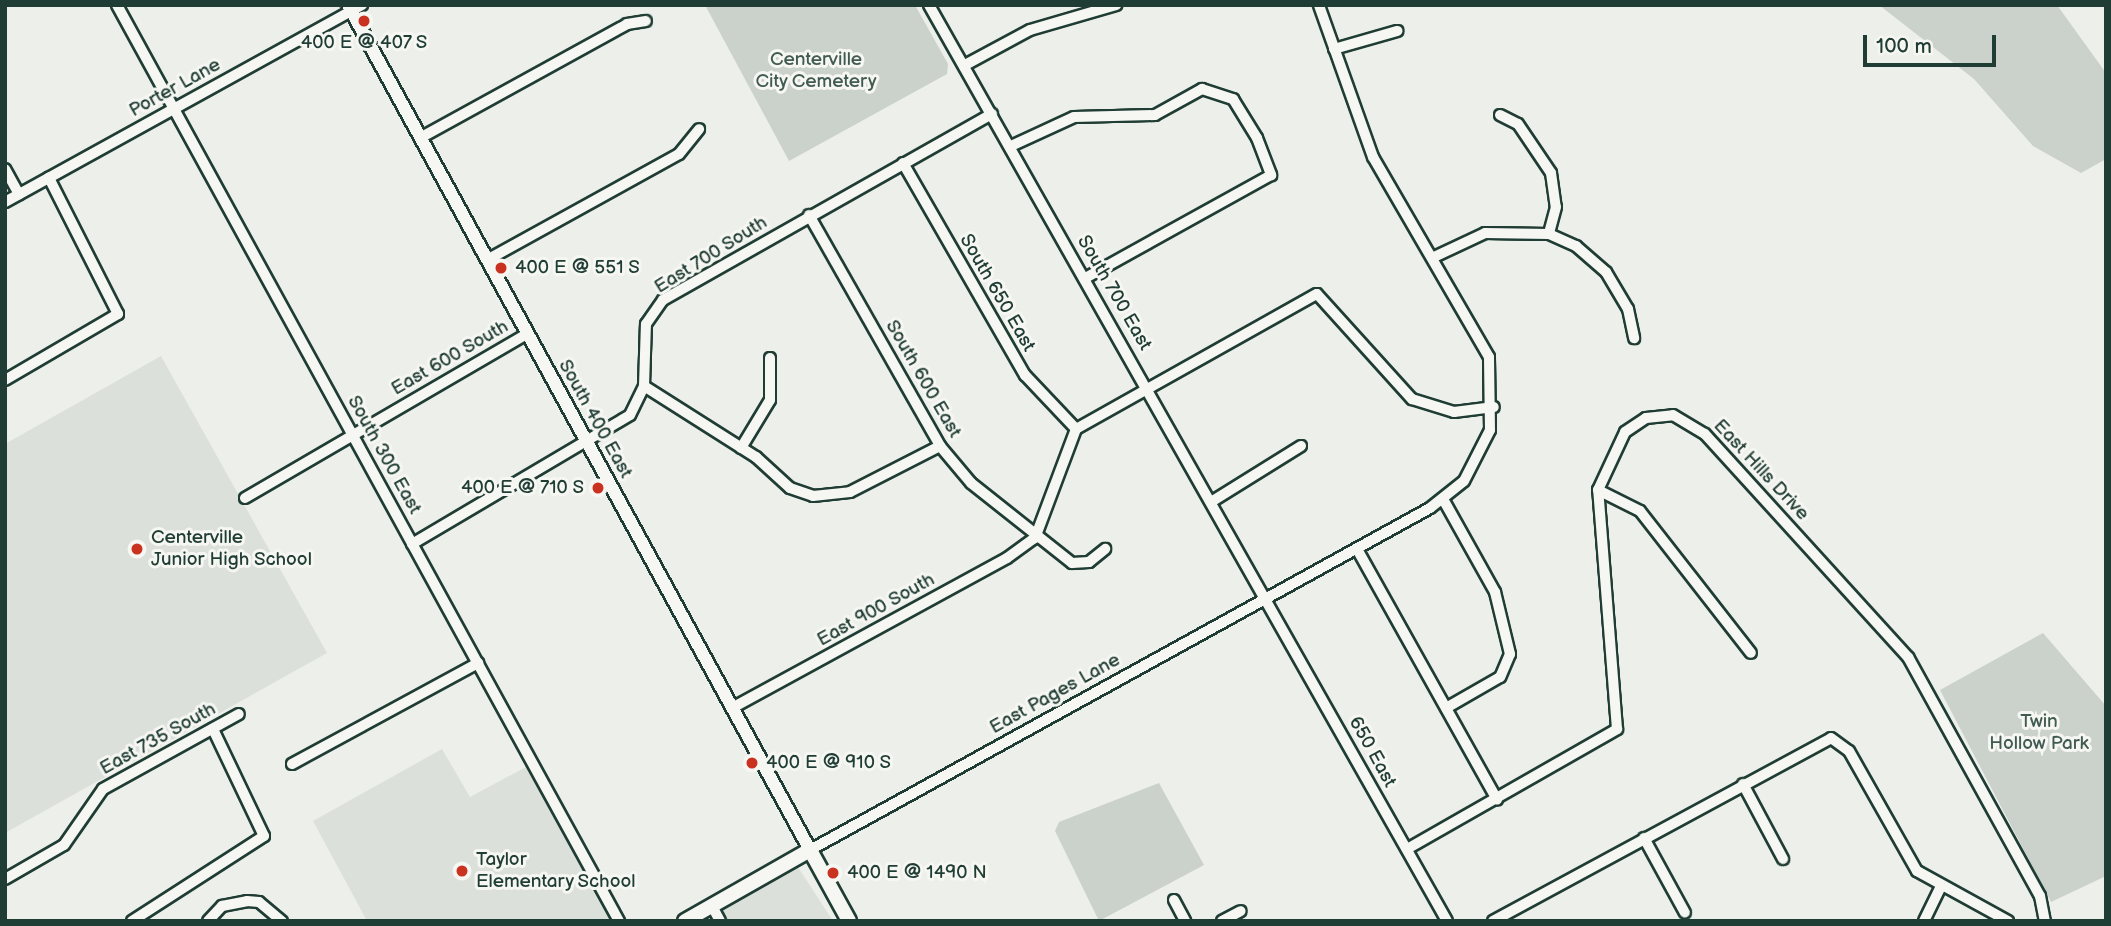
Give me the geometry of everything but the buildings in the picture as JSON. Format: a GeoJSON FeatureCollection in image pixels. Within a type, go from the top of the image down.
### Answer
{"type":"FeatureCollection","features":[{"type":"Feature","properties":{"kind":"main road","name":"East Pages Lane"},"geometry":{"type":"LineString","coordinates":[[685,921],[810,850]]}},
{"type":"Feature","properties":{"kind":"main road"},"geometry":{"type":"LineString","coordinates":[[810,850],[849,921]]}},
{"type":"Feature","properties":{"kind":"street","name":"South 300 East"},"geometry":{"type":"LineString","coordinates":[[117,5],[619,921]]}},
{"type":"Feature","properties":{"kind":"street","name":"South 700 East"},"geometry":{"type":"LineString","coordinates":[[929,5],[1266,600]]}},
{"type":"Feature","properties":{"kind":"street"},"geometry":{"type":"LineString","coordinates":[[965,65],[1030,30],[1116,5]]}},
{"type":"Feature","properties":{"kind":"street"},"geometry":{"type":"LineString","coordinates":[[1035,538],[1076,429],[1147,386],[1317,294],[1412,399],[1454,412],[1494,407],[1480,332],[1373,158],[1318,5]]}},
{"type":"Feature","properties":{"kind":"street","name":"Porter Lane"},"geometry":{"type":"LineString","coordinates":[[5,202],[354,7]]}},
{"type":"Feature","properties":{"kind":"street","name":"South 400 East"},"geometry":{"type":"LineString","coordinates":[[354,7],[420,138],[810,850]]}},
{"type":"Feature","properties":{"kind":"street"},"geometry":{"type":"LineString","coordinates":[[420,138],[627,24],[646,21]]}},
{"type":"Feature","properties":{"kind":"street"},"geometry":{"type":"LineString","coordinates":[[1334,49],[1397,31]]}},
{"type":"Feature","properties":{"kind":"street"},"geometry":{"type":"LineString","coordinates":[[1011,146],[1055,122],[1140,119],[1202,89],[1216,90],[1233,99],[1271,175],[1085,278]]}},
{"type":"Feature","properties":{"kind":"street","name":"East 700 South"},"geometry":{"type":"LineString","coordinates":[[412,544],[587,444],[630,415],[644,386],[646,324],[663,300],[809,215],[992,114]]}},
{"type":"Feature","properties":{"kind":"street"},"geometry":{"type":"LineString","coordinates":[[1500,115],[1518,124],[1551,173],[1556,207],[1549,234]]}},
{"type":"Feature","properties":{"kind":"street"},"geometry":{"type":"LineString","coordinates":[[486,260],[679,154],[699,129]]}},
{"type":"Feature","properties":{"kind":"street","name":"South 650 East"},"geometry":{"type":"LineString","coordinates":[[902,163],[1024,375],[1076,429]]}},
{"type":"Feature","properties":{"kind":"street"},"geometry":{"type":"LineString","coordinates":[[5,169],[19,194]]}},
{"type":"Feature","properties":{"kind":"street"},"geometry":{"type":"LineString","coordinates":[[5,380],[118,314],[49,178]]}},
{"type":"Feature","properties":{"kind":"street","name":"South 600 East"},"geometry":{"type":"LineString","coordinates":[[809,215],[940,446],[1035,538],[1072,563],[1089,562],[1105,549]]}},
{"type":"Feature","properties":{"kind":"street"},"geometry":{"type":"LineString","coordinates":[[1434,257],[1485,233],[1549,234],[1576,246],[1606,272],[1628,309],[1634,338]]}},
{"type":"Feature","properties":{"kind":"street","name":"East 600 South"},"geometry":{"type":"LineString","coordinates":[[245,498],[352,433],[527,334]]}},
{"type":"Feature","properties":{"kind":"street"},"geometry":{"type":"LineString","coordinates":[[741,448],[770,400],[770,358]]}},
{"type":"Feature","properties":{"kind":"street"},"geometry":{"type":"LineString","coordinates":[[644,386],[741,448],[790,488],[813,495],[850,492],[940,446]]}},
{"type":"Feature","properties":{"kind":"street","name":"East Pages Lane"},"geometry":{"type":"LineString","coordinates":[[810,850],[1266,600],[1443,499],[1464,481],[1494,407]]}},
{"type":"Feature","properties":{"kind":"street","name":"East Hills Drive"},"geometry":{"type":"LineString","coordinates":[[1407,849],[1617,729],[1598,490],[1615,445],[1636,422],[1673,415],[1699,429],[1914,665],[2040,896],[2045,921]]}},
{"type":"Feature","properties":{"kind":"street"},"geometry":{"type":"LineString","coordinates":[[1211,502],[1301,446]]}},
{"type":"Feature","properties":{"kind":"street"},"geometry":{"type":"LineString","coordinates":[[1598,490],[1640,511],[1751,653]]}},
{"type":"Feature","properties":{"kind":"street"},"geometry":{"type":"LineString","coordinates":[[1443,499],[1495,592],[1510,660],[1500,677],[1446,708]]}},
{"type":"Feature","properties":{"kind":"street","name":"East 900 South"},"geometry":{"type":"LineString","coordinates":[[732,708],[1035,538]]}},
{"type":"Feature","properties":{"kind":"street"},"geometry":{"type":"LineString","coordinates":[[1357,549],[1497,799]]}},
{"type":"Feature","properties":{"kind":"street","name":"650 East"},"geometry":{"type":"LineString","coordinates":[[1266,600],[1447,921]]}},
{"type":"Feature","properties":{"kind":"street"},"geometry":{"type":"LineString","coordinates":[[292,764],[478,663]]}},
{"type":"Feature","properties":{"kind":"street","name":"East 735 South"},"geometry":{"type":"LineString","coordinates":[[5,878],[64,845],[103,789],[239,715]]}},
{"type":"Feature","properties":{"kind":"street"},"geometry":{"type":"LineString","coordinates":[[132,921],[256,844],[262,825],[212,729]]}},
{"type":"Feature","properties":{"kind":"street"},"geometry":{"type":"LineString","coordinates":[[1493,921],[1742,784],[1837,739],[1913,867],[1940,888],[2008,921]]}},
{"type":"Feature","properties":{"kind":"street"},"geometry":{"type":"LineString","coordinates":[[1742,784],[1783,859]]}},
{"type":"Feature","properties":{"kind":"street"},"geometry":{"type":"LineString","coordinates":[[1644,838],[1685,913]]}},
{"type":"Feature","properties":{"kind":"street"},"geometry":{"type":"LineString","coordinates":[[1924,921],[1940,888]]}},
{"type":"Feature","properties":{"kind":"street"},"geometry":{"type":"LineString","coordinates":[[1174,900],[1185,921]]}},
{"type":"Feature","properties":{"kind":"street"},"geometry":{"type":"LineString","coordinates":[[208,921],[236,901],[260,902],[274,911],[282,921]]}},
{"type":"Feature","properties":{"kind":"street"},"geometry":{"type":"LineString","coordinates":[[712,906],[720,921]]}},
{"type":"Feature","properties":{"kind":"street"},"geometry":{"type":"LineString","coordinates":[[1222,921],[1241,911]]}},
{"type":"Feature","properties":{"kind":"shaded area","name":"Centerville Junior High School"},"geometry":{"type":"Polygon","coordinates":[[[161,356],[327,653],[5,833],[5,444],[161,356]]]}},
{"type":"Feature","properties":{"kind":"shaded area","name":"Taylor Elementary School"},"geometry":{"type":"Polygon","coordinates":[[[442,749],[470,797],[526,767],[613,921],[367,921],[313,821],[442,749]]]}},
{"type":"Feature","properties":{"kind":"shaded area"},"geometry":{"type":"Polygon","coordinates":[[[798,867],[833,921],[729,921],[722,909],[798,867]]]}},
{"type":"Feature","properties":{"kind":"green space","name":"Centerville City Cemetery"},"geometry":{"type":"Polygon","coordinates":[[[705,5],[915,5],[948,64],[947,74],[789,161],[705,5]]]}},
{"type":"Feature","properties":{"kind":"green space"},"geometry":{"type":"Polygon","coordinates":[[[1879,5],[2057,5],[2106,73],[2106,159],[2081,173],[2033,146],[1974,79],[1879,5]]]}},
{"type":"Feature","properties":{"kind":"green space","name":"Twin Hollow Park"},"geometry":{"type":"Polygon","coordinates":[[[2043,633],[2106,706],[2106,876],[2051,902],[1940,690],[2043,633]]]}},
{"type":"Feature","properties":{"kind":"green space"},"geometry":{"type":"Polygon","coordinates":[[[1159,783],[1204,865],[1099,921],[1055,831],[1059,822],[1159,783]]]}},
{"type":"Feature","properties":{"kind":"place","name":"400 E @ 407 S"},"geometry":{"type":"Point","coordinates":[364,21]}},
{"type":"Feature","properties":{"kind":"place","name":"400 E @ 551 S"},"geometry":{"type":"Point","coordinates":[501,268]}},
{"type":"Feature","properties":{"kind":"place","name":"400 E @ 710 S"},"geometry":{"type":"Point","coordinates":[598,488]}},
{"type":"Feature","properties":{"kind":"place","name":"Centerville Junior High School"},"geometry":{"type":"Point","coordinates":[137,549]}},
{"type":"Feature","properties":{"kind":"place","name":"400 E @ 910 S"},"geometry":{"type":"Point","coordinates":[752,763]}},
{"type":"Feature","properties":{"kind":"place","name":"Taylor Elementary School"},"geometry":{"type":"Point","coordinates":[462,871]}},
{"type":"Feature","properties":{"kind":"place","name":"400 E @ 1490 N"},"geometry":{"type":"Point","coordinates":[833,873]}}]}
